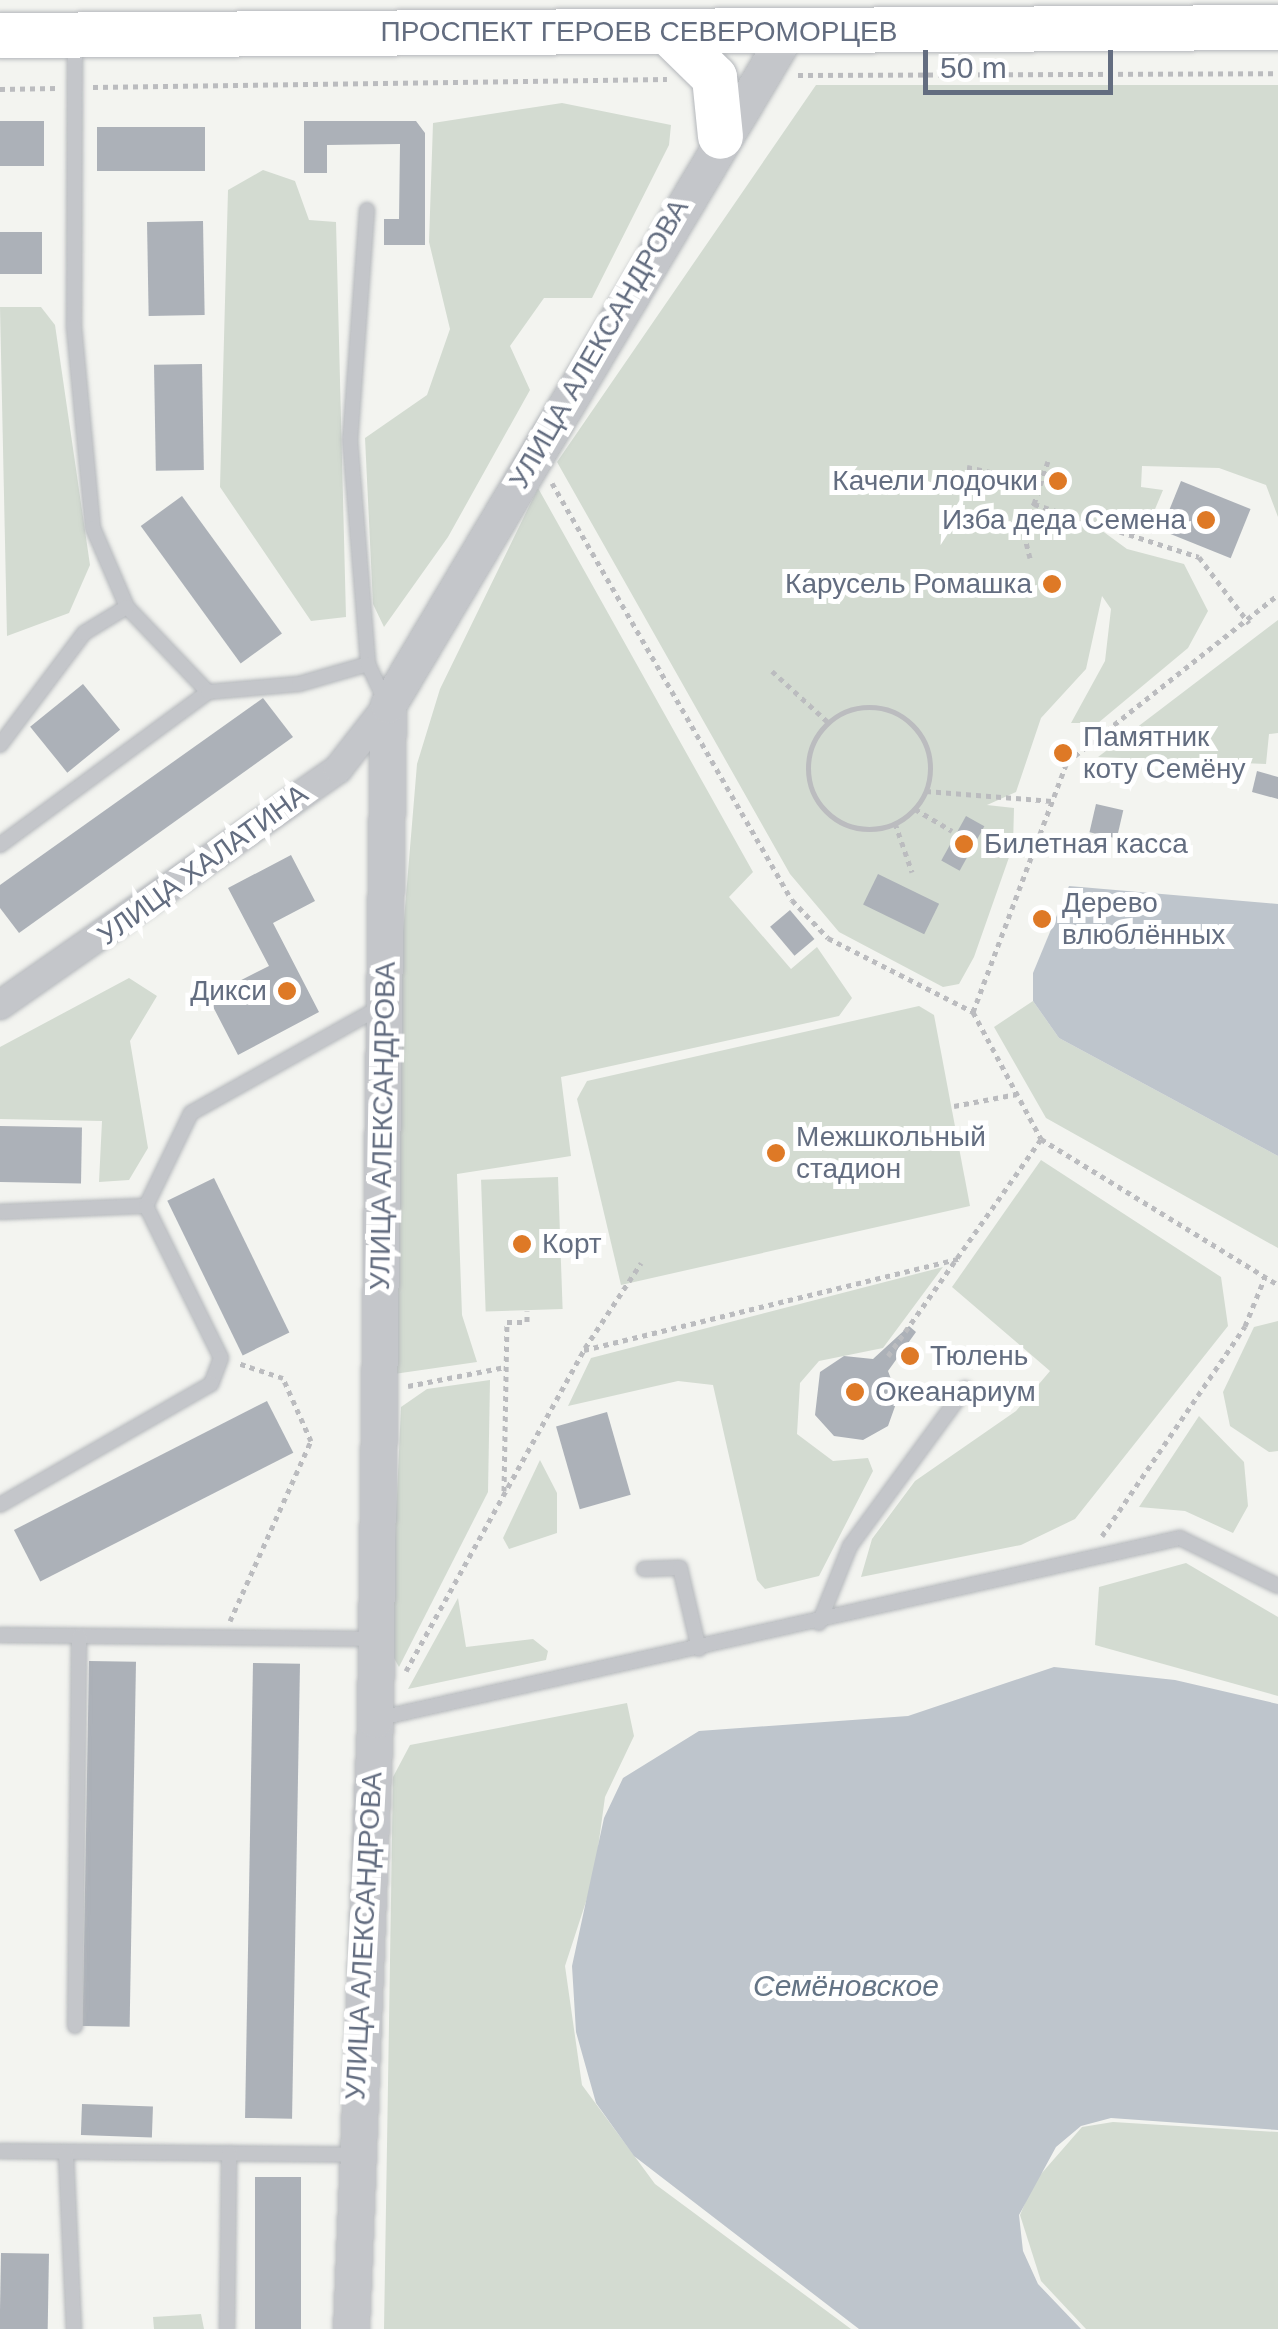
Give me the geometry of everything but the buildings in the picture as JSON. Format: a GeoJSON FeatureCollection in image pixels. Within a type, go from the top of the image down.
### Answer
{"type":"FeatureCollection","features":[{"type":"Feature","properties":{"kind":"main road","name":"ПРОСПЕКТ ГЕРОЕВ СЕВЕРОМОРЦЕВ"},"geometry":{"type":"LineString","coordinates":[[0,35],[670,35],[1278,27]]}},
{"type":"Feature","properties":{"kind":"main road"},"geometry":{"type":"LineString","coordinates":[[670,35],[714,77],[720,136]]}},
{"type":"Feature","properties":{"kind":"street","name":"УЛИЦА АЛЕКСАНДРОВА"},"geometry":{"type":"LineString","coordinates":[[351,2329],[353,2155],[376,1720],[388,705],[720,136],[787,33]]}},
{"type":"Feature","properties":{"kind":"street","name":"УЛИЦА ХАЛАТИНА"},"geometry":{"type":"LineString","coordinates":[[0,1006],[338,769],[388,705]]}},
{"type":"Feature","properties":{"kind":"lane"},"geometry":{"type":"LineString","coordinates":[[75,34],[74,328],[93,528],[128,608],[208,692]]}},
{"type":"Feature","properties":{"kind":"lane"},"geometry":{"type":"LineString","coordinates":[[367,210],[350,439],[368,664],[388,705]]}},
{"type":"Feature","properties":{"kind":"lane"},"geometry":{"type":"LineString","coordinates":[[0,745],[84,633],[128,608]]}},
{"type":"Feature","properties":{"kind":"lane"},"geometry":{"type":"LineString","coordinates":[[0,846],[208,692],[299,684],[368,664]]}},
{"type":"Feature","properties":{"kind":"lane"},"geometry":{"type":"LineString","coordinates":[[146,1206],[191,1113],[384,1005]]}},
{"type":"Feature","properties":{"kind":"lane"},"geometry":{"type":"LineString","coordinates":[[0,1212],[146,1206]]}},
{"type":"Feature","properties":{"kind":"lane"},"geometry":{"type":"LineString","coordinates":[[0,1505],[211,1384],[221,1358],[146,1206]]}},
{"type":"Feature","properties":{"kind":"lane"},"geometry":{"type":"LineString","coordinates":[[820,1623],[850,1546],[965,1389]]}},
{"type":"Feature","properties":{"kind":"lane"},"geometry":{"type":"LineString","coordinates":[[376,1720],[820,1623],[1180,1538],[1278,1586]]}},
{"type":"Feature","properties":{"kind":"lane"},"geometry":{"type":"LineString","coordinates":[[644,1569],[680,1568],[698,1649]]}},
{"type":"Feature","properties":{"kind":"lane"},"geometry":{"type":"LineString","coordinates":[[0,1636],[376,1638]]}},
{"type":"Feature","properties":{"kind":"lane"},"geometry":{"type":"LineString","coordinates":[[75,2026],[80,1636]]}},
{"type":"Feature","properties":{"kind":"lane"},"geometry":{"type":"LineString","coordinates":[[0,2151],[353,2155]]}},
{"type":"Feature","properties":{"kind":"lane"},"geometry":{"type":"LineString","coordinates":[[227,2329],[229,2153]]}},
{"type":"Feature","properties":{"kind":"lane"},"geometry":{"type":"LineString","coordinates":[[66,2154],[74,2329]]}},
{"type":"Feature","properties":{"kind":"path"},"geometry":{"type":"LineString","coordinates":[[760,76],[1278,73]]}},
{"type":"Feature","properties":{"kind":"path"},"geometry":{"type":"LineString","coordinates":[[0,89],[714,77]]}},
{"type":"Feature","properties":{"kind":"path"},"geometry":{"type":"LineString","coordinates":[[1030,558],[1024,534],[1048,461]]}},
{"type":"Feature","properties":{"kind":"path"},"geometry":{"type":"LineString","coordinates":[[967,466],[1041,483]]}},
{"type":"Feature","properties":{"kind":"path"},"geometry":{"type":"LineString","coordinates":[[546,472],[792,900],[828,938],[972,1012],[1040,1139],[1278,1285]]}},
{"type":"Feature","properties":{"kind":"path"},"geometry":{"type":"LineString","coordinates":[[1034,504],[1198,557],[1249,623]]}},
{"type":"Feature","properties":{"kind":"path"},"geometry":{"type":"LineString","coordinates":[[972,1012],[1067,762],[1249,623],[1278,595]]}},
{"type":"Feature","properties":{"kind":"path"},"geometry":{"type":"LineString","coordinates":[[772,670],[829,723]]}},
{"type":"Feature","properties":{"kind":"path"},"geometry":{"type":"LineString","coordinates":[[862,708],[904,718],[928,754],[926,791],[915,809],[896,823],[848,826],[815,797],[810,754],[829,723],[862,708]]}},
{"type":"Feature","properties":{"kind":"path"},"geometry":{"type":"LineString","coordinates":[[926,791],[1052,801]]}},
{"type":"Feature","properties":{"kind":"path"},"geometry":{"type":"LineString","coordinates":[[915,809],[952,832]]}},
{"type":"Feature","properties":{"kind":"path"},"geometry":{"type":"LineString","coordinates":[[896,823],[912,872]]}},
{"type":"Feature","properties":{"kind":"path"},"geometry":{"type":"LineString","coordinates":[[954,1106],[1017,1094]]}},
{"type":"Feature","properties":{"kind":"path"},"geometry":{"type":"LineString","coordinates":[[888,1356],[962,1258],[1040,1139]]}},
{"type":"Feature","properties":{"kind":"path"},"geometry":{"type":"LineString","coordinates":[[584,1350],[962,1258]]}},
{"type":"Feature","properties":{"kind":"path"},"geometry":{"type":"LineString","coordinates":[[376,1682],[400,1682],[584,1350],[641,1263]]}},
{"type":"Feature","properties":{"kind":"path"},"geometry":{"type":"LineString","coordinates":[[1087,1560],[1245,1326],[1264,1277]]}},
{"type":"Feature","properties":{"kind":"path"},"geometry":{"type":"LineString","coordinates":[[504,1494],[507,1322],[527,1322],[527,1311]]}},
{"type":"Feature","properties":{"kind":"path"},"geometry":{"type":"LineString","coordinates":[[221,1358],[283,1378],[311,1442],[222,1637]]}},
{"type":"Feature","properties":{"kind":"path"},"geometry":{"type":"LineString","coordinates":[[380,1387],[506,1366]]}},
{"type":"Feature","properties":{"kind":"shaded area"},"geometry":{"type":"Polygon","coordinates":[[[816,85],[1278,85],[1278,517],[1266,485],[1219,468],[1142,466],[1141,487],[1163,490],[1148,526],[1105,517],[1101,530],[1127,549],[1184,564],[1208,611],[1188,648],[1098,723],[1071,723],[1105,661],[1111,609],[1102,596],[1086,669],[1041,718],[1016,792],[987,805],[1014,808],[1013,846],[974,957],[959,984],[943,987],[839,932],[790,874],[557,462],[816,85]]]}},
{"type":"Feature","properties":{"kind":"shaded area"},"geometry":{"type":"Polygon","coordinates":[[[562,103],[671,125],[669,145],[592,298],[544,298],[510,346],[530,390],[448,537],[384,627],[373,604],[365,438],[427,395],[450,329],[429,242],[433,123],[562,103]]]}},
{"type":"Feature","properties":{"kind":"shaded area"},"geometry":{"type":"Polygon","coordinates":[[[263,170],[295,181],[309,220],[336,222],[346,617],[311,621],[220,487],[228,190],[263,170]]]}},
{"type":"Feature","properties":{"kind":"shaded area"},"geometry":{"type":"Polygon","coordinates":[[[0,307],[41,307],[55,325],[90,565],[69,613],[7,636],[0,307]]]}},
{"type":"Feature","properties":{"kind":"shaded area"},"geometry":{"type":"Polygon","coordinates":[[[538,488],[753,872],[729,897],[791,969],[817,947],[852,998],[839,1016],[561,1077],[571,1156],[457,1174],[462,1315],[477,1362],[394,1374],[403,932],[417,764],[440,689],[538,488]]]}},
{"type":"Feature","properties":{"kind":"shaded area"},"geometry":{"type":"Polygon","coordinates":[[[1278,620],[1278,733],[1269,734],[1266,764],[1098,757],[1278,620]]]}},
{"type":"Feature","properties":{"kind":"shaded area"},"geometry":{"type":"Polygon","coordinates":[[[129,978],[157,996],[130,1041],[148,1148],[129,1180],[99,1182],[102,1121],[0,1119],[0,1047],[129,978]]]}},
{"type":"Feature","properties":{"kind":"shaded area"},"geometry":{"type":"Polygon","coordinates":[[[1033,1001],[1059,1038],[1278,1156],[1278,1248],[1046,1118],[994,1027],[1033,1001]]]}},
{"type":"Feature","properties":{"kind":"shaded area","name":"Межшкольный стадион"},"geometry":{"type":"Polygon","coordinates":[[[919,1006],[934,1015],[970,1206],[621,1285],[577,1099],[587,1081],[919,1006]]]}},
{"type":"Feature","properties":{"kind":"shaded area"},"geometry":{"type":"Polygon","coordinates":[[[1041,1160],[1221,1277],[1228,1326],[1075,1519],[1021,1545],[861,1577],[872,1539],[915,1481],[1016,1411],[1050,1371],[952,1287],[1041,1160]]]}},
{"type":"Feature","properties":{"kind":"shaded area","name":"Корт"},"geometry":{"type":"Polygon","coordinates":[[[558,1177],[563,1309],[486,1312],[481,1180],[558,1177]]]}},
{"type":"Feature","properties":{"kind":"shaded area"},"geometry":{"type":"Polygon","coordinates":[[[943,1267],[883,1348],[819,1361],[800,1383],[797,1434],[833,1461],[868,1458],[873,1471],[819,1576],[765,1589],[757,1580],[713,1385],[678,1381],[568,1406],[591,1358],[943,1267]]]}},
{"type":"Feature","properties":{"kind":"shaded area"},"geometry":{"type":"Polygon","coordinates":[[[1278,1321],[1278,1451],[1269,1452],[1230,1426],[1223,1392],[1254,1327],[1278,1321]]]}},
{"type":"Feature","properties":{"kind":"shaded area"},"geometry":{"type":"Polygon","coordinates":[[[490,1380],[488,1492],[399,1667],[390,1651],[401,1407],[427,1389],[490,1380]]]}},
{"type":"Feature","properties":{"kind":"shaded area"},"geometry":{"type":"Polygon","coordinates":[[[1199,1416],[1244,1462],[1248,1506],[1233,1533],[1185,1511],[1139,1507],[1199,1416]]]}},
{"type":"Feature","properties":{"kind":"shaded area"},"geometry":{"type":"Polygon","coordinates":[[[540,1460],[557,1493],[557,1533],[509,1549],[503,1538],[540,1460]]]}},
{"type":"Feature","properties":{"kind":"shaded area"},"geometry":{"type":"Polygon","coordinates":[[[1186,1563],[1278,1617],[1278,1696],[1095,1645],[1099,1587],[1186,1563]]]}},
{"type":"Feature","properties":{"kind":"shaded area"},"geometry":{"type":"Polygon","coordinates":[[[458,1598],[466,1647],[533,1639],[548,1651],[546,1660],[408,1689],[458,1598]]]}},
{"type":"Feature","properties":{"kind":"shaded area"},"geometry":{"type":"Polygon","coordinates":[[[627,1703],[634,1736],[605,1797],[594,1877],[565,1966],[582,2085],[655,2184],[851,2329],[384,2329],[393,1777],[410,1745],[627,1703]]]}},
{"type":"Feature","properties":{"kind":"shaded area"},"geometry":{"type":"Polygon","coordinates":[[[1113,2122],[1278,2132],[1278,2329],[1086,2329],[1041,2281],[1020,2215],[1034,2182],[1082,2127],[1113,2122]]]}},
{"type":"Feature","properties":{"kind":"shaded area"},"geometry":{"type":"Polygon","coordinates":[[[201,2314],[204,2329],[154,2329],[153,2317],[201,2314]]]}},
{"type":"Feature","properties":{"kind":"water"},"geometry":{"type":"Polygon","coordinates":[[[1069,886],[1278,904],[1278,1156],[1059,1038],[1033,1001],[1033,973],[1069,886]]]}},
{"type":"Feature","properties":{"kind":"water","name":"Семёновское"},"geometry":{"type":"Polygon","coordinates":[[[1054,1667],[1175,1680],[1278,1704],[1278,2130],[1111,2118],[1081,2126],[1056,2147],[1019,2215],[1023,2251],[1038,2284],[1081,2329],[859,2329],[634,2156],[596,2103],[576,2032],[572,1966],[604,1818],[623,1778],[699,1731],[908,1716],[1054,1667]]]}},
{"type":"Feature","properties":{"kind":"place","name":"Качели лодочки"},"geometry":{"type":"Point","coordinates":[1058,481]}},
{"type":"Feature","properties":{"kind":"place","name":"Изба деда Семена"},"geometry":{"type":"Point","coordinates":[1206,520]}},
{"type":"Feature","properties":{"kind":"place","name":"Карусель Ромашка"},"geometry":{"type":"Point","coordinates":[1052,584]}},
{"type":"Feature","properties":{"kind":"place","name":"Памятник коту Семёну"},"geometry":{"type":"Point","coordinates":[1063,753]}},
{"type":"Feature","properties":{"kind":"place","name":"Билетная касса"},"geometry":{"type":"Point","coordinates":[964,844]}},
{"type":"Feature","properties":{"kind":"place","name":"Дерево влюблённых"},"geometry":{"type":"Point","coordinates":[1042,919]}},
{"type":"Feature","properties":{"kind":"place","name":"Дикси"},"geometry":{"type":"Point","coordinates":[287,991]}},
{"type":"Feature","properties":{"kind":"place","name":"Межшкольный стадион"},"geometry":{"type":"Point","coordinates":[776,1153]}},
{"type":"Feature","properties":{"kind":"place","name":"Корт"},"geometry":{"type":"Point","coordinates":[522,1244]}},
{"type":"Feature","properties":{"kind":"place","name":"Тюлень"},"geometry":{"type":"Point","coordinates":[910,1356]}},
{"type":"Feature","properties":{"kind":"place","name":"Океанариум"},"geometry":{"type":"Point","coordinates":[855,1392]}}]}
